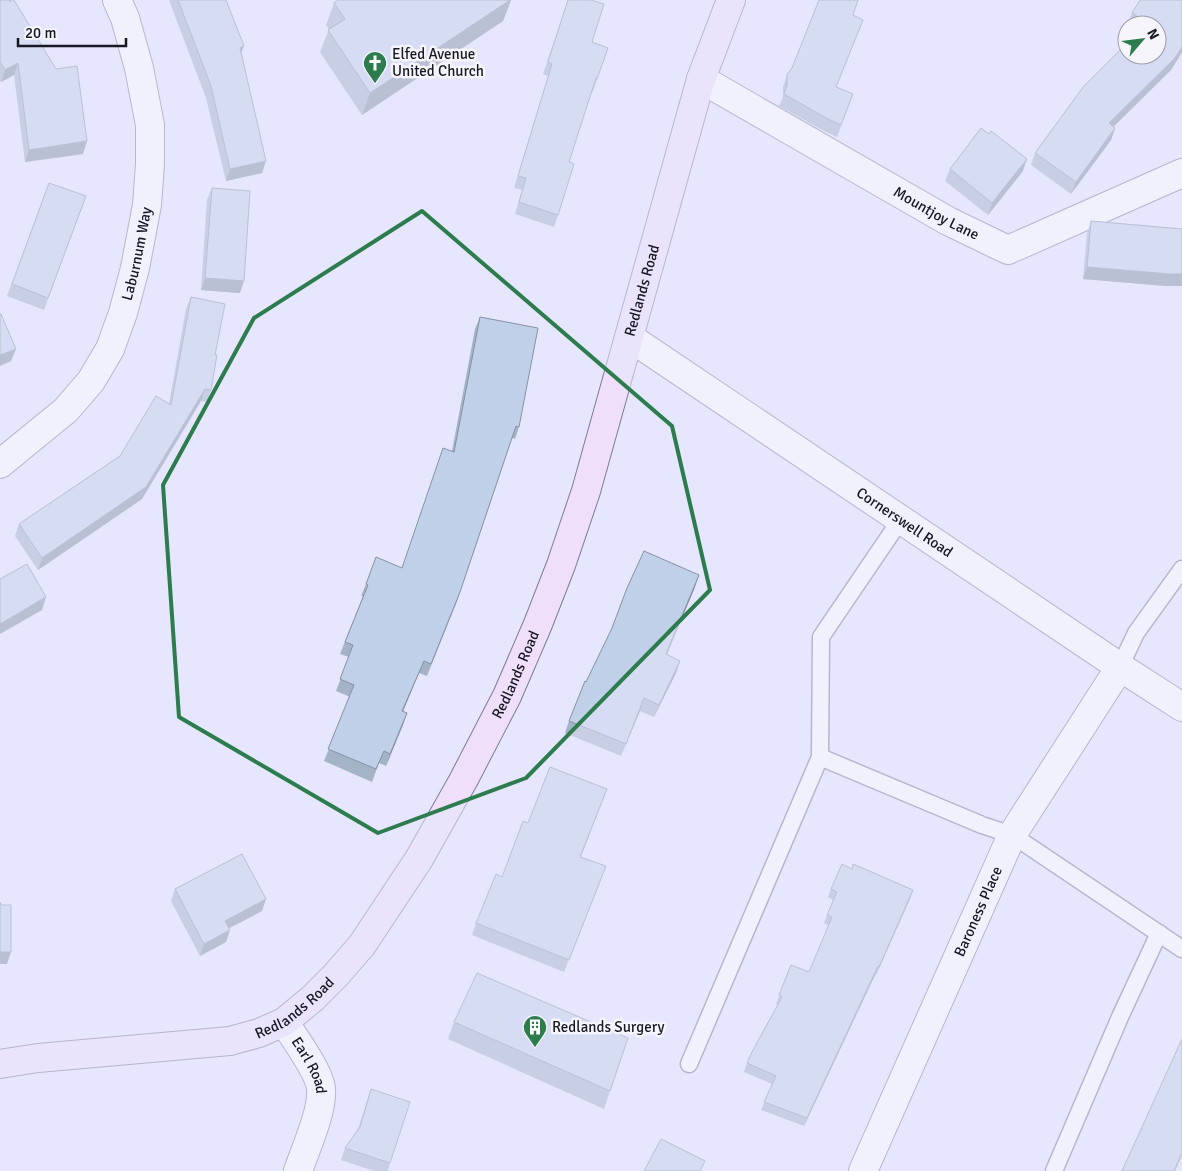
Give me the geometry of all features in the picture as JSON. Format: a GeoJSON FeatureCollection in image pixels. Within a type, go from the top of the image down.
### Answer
{"type":"FeatureCollection","features":[{"type":"Feature","properties":{"kind":"main road","name":"Redlands Road"},"geometry":{"type":"LineString","coordinates":[[0,1064],[38,1058],[230,1041],[259,1032],[284,1022],[313,998],[362,945],[419,859],[464,779],[507,696],[561,565],[586,491],[701,79],[730,0]]}},
{"type":"Feature","properties":{"kind":"street","name":"Laburnum Way"},"geometry":{"type":"LineString","coordinates":[[0,464],[66,410],[91,381],[110,349],[135,268],[147,205],[150,124],[139,68],[125,18],[117,0]]}},
{"type":"Feature","properties":{"kind":"street","name":"Mountjoy Lane"},"geometry":{"type":"LineString","coordinates":[[701,79],[948,221],[1008,250],[1182,173]]}},
{"type":"Feature","properties":{"kind":"street","name":"Cornerswell Road"},"geometry":{"type":"LineString","coordinates":[[629,337],[1182,707]]}},
{"type":"Feature","properties":{"kind":"street","name":"Baroness Place"},"geometry":{"type":"LineString","coordinates":[[863,1171],[1012,835],[1120,666]]}},
{"type":"Feature","properties":{"kind":"street","name":"Earl Road"},"geometry":{"type":"LineString","coordinates":[[284,1022],[317,1074],[321,1089],[319,1110],[298,1171]]}},
{"type":"Feature","properties":{"kind":"lane"},"geometry":{"type":"LineString","coordinates":[[689,1064],[820,757],[821,637],[901,518]]}},
{"type":"Feature","properties":{"kind":"lane"},"geometry":{"type":"LineString","coordinates":[[1120,666],[1136,633],[1182,568]]}},
{"type":"Feature","properties":{"kind":"lane"},"geometry":{"type":"LineString","coordinates":[[820,757],[982,825],[1012,835],[1182,949]]}},
{"type":"Feature","properties":{"kind":"lane"},"geometry":{"type":"LineString","coordinates":[[1054,1171],[1120,1017],[1159,933]]}},
{"type":"Feature","properties":{"kind":"highlighted area"},"geometry":{"type":"Polygon","coordinates":[[[422,211],[672,426],[710,590],[526,778],[378,833],[179,717],[163,485],[254,318],[422,211]]]}},
{"type":"Feature","properties":{"kind":"building"},"geometry":{"type":"Polygon","coordinates":[[[0,0],[9,0],[10,2],[10,0],[14,0],[56,69],[77,66],[87,141],[29,150],[18,63],[5,70],[0,62],[0,0]]]}},
{"type":"Feature","properties":{"kind":"building"},"geometry":{"type":"Polygon","coordinates":[[[178,0],[226,0],[244,46],[240,48],[266,161],[230,169],[211,86],[178,0]]]}},
{"type":"Feature","properties":{"kind":"building","name":"Elfed Avenue United Church"},"geometry":{"type":"Polygon","coordinates":[[[338,0],[510,0],[370,93],[328,30],[345,19],[334,3],[338,0]]]}},
{"type":"Feature","properties":{"kind":"building"},"geometry":{"type":"Polygon","coordinates":[[[568,0],[591,0],[604,4],[592,42],[608,48],[596,78],[569,162],[574,164],[558,215],[519,202],[526,178],[518,176],[552,64],[548,62],[568,0]]]}},
{"type":"Feature","properties":{"kind":"building"},"geometry":{"type":"Polygon","coordinates":[[[819,0],[858,0],[853,15],[863,20],[836,87],[853,94],[841,125],[784,94],[787,85],[787,75],[792,68],[819,0]]]}},
{"type":"Feature","properties":{"kind":"building"},"geometry":{"type":"Polygon","coordinates":[[[1140,0],[1182,0],[1182,47],[1175,58],[1109,123],[1115,128],[1076,182],[1035,153],[1084,86],[1117,53],[1117,65],[1167,65],[1167,15],[1135,15],[1132,13],[1140,0]]]}},
{"type":"Feature","properties":{"kind":"building"},"geometry":{"type":"Polygon","coordinates":[[[981,128],[989,134],[991,131],[1027,159],[992,203],[950,169],[981,128]]]}},
{"type":"Feature","properties":{"kind":"building"},"geometry":{"type":"Polygon","coordinates":[[[49,183],[86,196],[48,298],[12,284],[49,183]]]}},
{"type":"Feature","properties":{"kind":"building"},"geometry":{"type":"Polygon","coordinates":[[[212,188],[250,191],[244,281],[205,278],[212,188]]]}},
{"type":"Feature","properties":{"kind":"building"},"geometry":{"type":"Polygon","coordinates":[[[1091,221],[1182,229],[1182,274],[1087,267],[1091,221]]]}},
{"type":"Feature","properties":{"kind":"building"},"geometry":{"type":"Polygon","coordinates":[[[191,297],[225,304],[215,355],[217,355],[211,390],[205,389],[146,487],[42,558],[19,524],[120,456],[156,396],[171,405],[191,297]]]}},
{"type":"Feature","properties":{"kind":"building"},"geometry":{"type":"Polygon","coordinates":[[[0,314],[16,349],[0,355],[0,314]]]}},
{"type":"Feature","properties":{"kind":"building"},"geometry":{"type":"Polygon","coordinates":[[[480,317],[538,328],[519,427],[516,426],[460,592],[431,664],[424,661],[402,711],[407,713],[390,754],[384,751],[376,769],[328,749],[354,685],[340,679],[353,645],[345,642],[368,585],[366,584],[376,557],[402,568],[443,448],[454,452],[480,317]]]}},
{"type":"Feature","properties":{"kind":"building"},"geometry":{"type":"Polygon","coordinates":[[[644,551],[699,575],[666,654],[680,661],[659,705],[644,698],[626,744],[569,721],[585,681],[612,628],[644,551]]]}},
{"type":"Feature","properties":{"kind":"building"},"geometry":{"type":"Polygon","coordinates":[[[27,564],[46,597],[0,624],[0,579],[27,564]]]}},
{"type":"Feature","properties":{"kind":"building"},"geometry":{"type":"Polygon","coordinates":[[[550,767],[607,789],[580,857],[606,866],[569,960],[476,923],[496,874],[502,877],[523,821],[528,823],[550,767]]]}},
{"type":"Feature","properties":{"kind":"building"},"geometry":{"type":"Polygon","coordinates":[[[242,854],[266,899],[225,921],[230,930],[204,944],[175,889],[242,854]]]}},
{"type":"Feature","properties":{"kind":"building"},"geometry":{"type":"Polygon","coordinates":[[[842,864],[852,869],[853,864],[913,890],[879,967],[807,1118],[764,1102],[776,1076],[747,1063],[782,997],[779,995],[791,965],[809,972],[832,917],[827,915],[837,892],[831,889],[842,864]]]}},
{"type":"Feature","properties":{"kind":"building"},"geometry":{"type":"Polygon","coordinates":[[[0,902],[2,905],[11,905],[11,952],[0,952],[0,902]]]}},
{"type":"Feature","properties":{"kind":"building","name":"Redlands Surgery"},"geometry":{"type":"Polygon","coordinates":[[[477,973],[628,1038],[610,1091],[454,1022],[477,973]]]}},
{"type":"Feature","properties":{"kind":"building"},"geometry":{"type":"Polygon","coordinates":[[[1182,1039],[1182,1153],[1174,1171],[1122,1171],[1182,1039]]]}},
{"type":"Feature","properties":{"kind":"building"},"geometry":{"type":"Polygon","coordinates":[[[371,1089],[410,1102],[390,1163],[345,1148],[360,1127],[371,1089]]]}},
{"type":"Feature","properties":{"kind":"building"},"geometry":{"type":"Polygon","coordinates":[[[661,1139],[705,1161],[700,1171],[644,1171],[661,1139]]]}},
{"type":"Feature","properties":{"kind":"place","name":"Elfed Avenue United Church"},"geometry":{"type":"Point","coordinates":[375,84]}},
{"type":"Feature","properties":{"kind":"place","name":"Redlands Surgery"},"geometry":{"type":"Point","coordinates":[535,1048]}}]}
